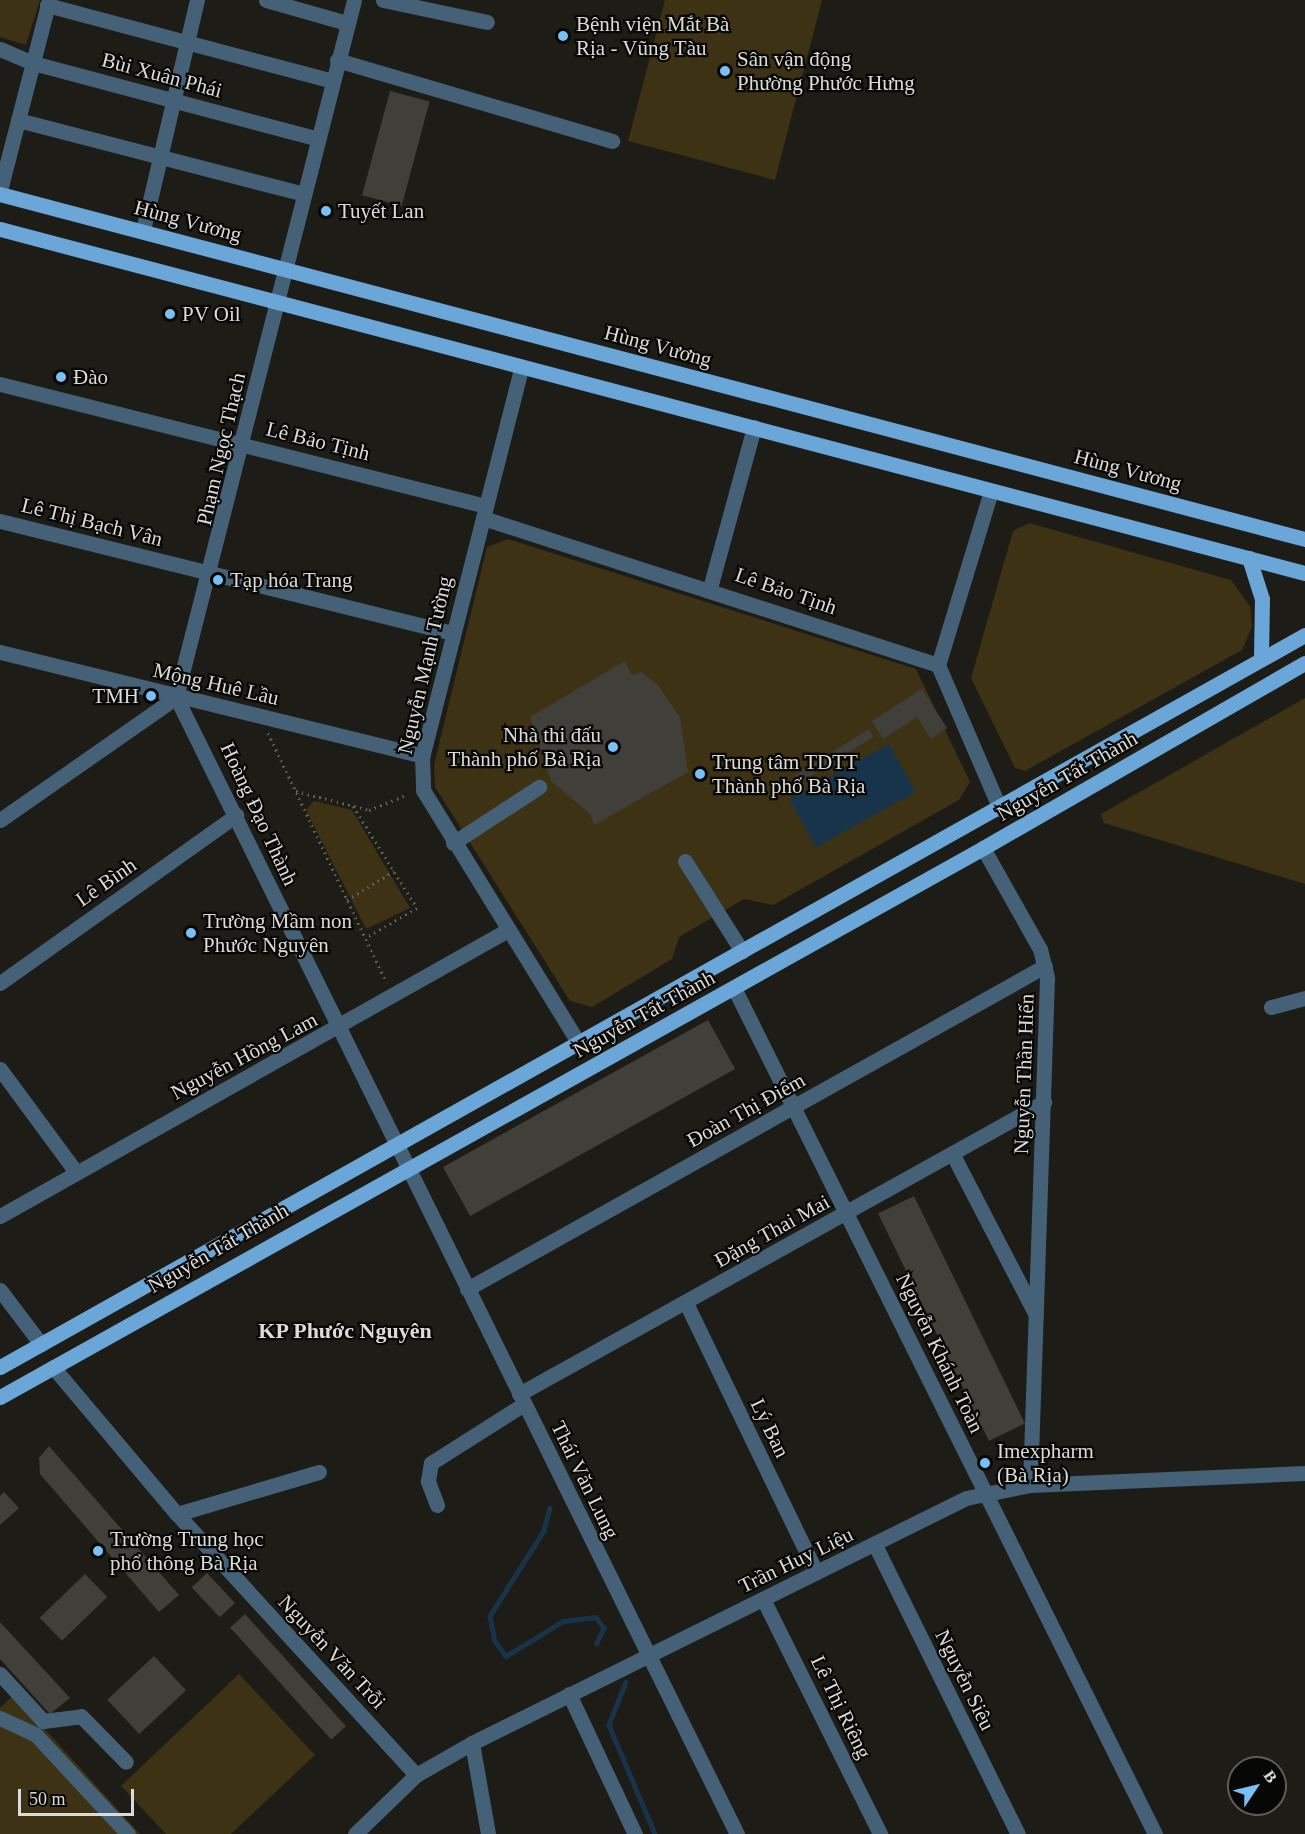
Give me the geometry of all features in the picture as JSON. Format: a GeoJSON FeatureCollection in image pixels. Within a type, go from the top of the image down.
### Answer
{"type":"FeatureCollection","features":[{"type":"Feature","properties":{"kind":"main road","name":"Hùng Vương"},"geometry":{"type":"LineString","coordinates":[[0,192],[284,270],[1305,539]]}},
{"type":"Feature","properties":{"kind":"main road"},"geometry":{"type":"LineString","coordinates":[[0,229],[276,301],[521,369],[754,427],[1305,573]]}},
{"type":"Feature","properties":{"kind":"main road"},"geometry":{"type":"LineString","coordinates":[[1249,558],[1262,599],[1262,659]]}},
{"type":"Feature","properties":{"kind":"main road","name":"Nguyễn Tất Thành"},"geometry":{"type":"LineString","coordinates":[[0,1367],[578,1042],[1000,809],[1305,635]]}},
{"type":"Feature","properties":{"kind":"main road","name":"Nguyễn Tất Thành"},"geometry":{"type":"LineString","coordinates":[[0,1397],[984,848],[1305,663]]}},
{"type":"Feature","properties":{"kind":"street"},"geometry":{"type":"LineString","coordinates":[[143,230],[197,0]]}},
{"type":"Feature","properties":{"kind":"street"},"geometry":{"type":"LineString","coordinates":[[266,0],[284,2],[347,23]]}},
{"type":"Feature","properties":{"kind":"street","name":"Phạm Ngọc Thạch"},"geometry":{"type":"LineString","coordinates":[[176,697],[212,572],[245,444],[301,193],[354,0]]}},
{"type":"Feature","properties":{"kind":"street"},"geometry":{"type":"LineString","coordinates":[[383,0],[487,22]]}},
{"type":"Feature","properties":{"kind":"street"},"geometry":{"type":"LineString","coordinates":[[0,192],[48,3],[332,81]]}},
{"type":"Feature","properties":{"kind":"street","name":"Bùi Xuân Phái"},"geometry":{"type":"LineString","coordinates":[[0,49],[33,63],[174,98],[315,138]]}},
{"type":"Feature","properties":{"kind":"street"},"geometry":{"type":"LineString","coordinates":[[337,60],[612,141]]}},
{"type":"Feature","properties":{"kind":"street"},"geometry":{"type":"LineString","coordinates":[[18,120],[161,154],[301,193]]}},
{"type":"Feature","properties":{"kind":"street","name":"Nguyễn Mạnh Tường"},"geometry":{"type":"LineString","coordinates":[[521,369],[422,756],[423,790],[506,931],[578,1042]]}},
{"type":"Feature","properties":{"kind":"street","name":"Lê Bảo Tịnh"},"geometry":{"type":"LineString","coordinates":[[0,384],[245,444],[484,512],[938,665]]}},
{"type":"Feature","properties":{"kind":"street"},"geometry":{"type":"LineString","coordinates":[[710,588],[754,427]]}},
{"type":"Feature","properties":{"kind":"street"},"geometry":{"type":"LineString","coordinates":[[991,491],[938,665],[1000,809]]}},
{"type":"Feature","properties":{"kind":"street","name":"Lê Thị Bạch Vân"},"geometry":{"type":"LineString","coordinates":[[0,521],[453,633]]}},
{"type":"Feature","properties":{"kind":"street","name":"Mộng Huê Lầu"},"geometry":{"type":"LineString","coordinates":[[0,652],[422,756]]}},
{"type":"Feature","properties":{"kind":"street"},"geometry":{"type":"LineString","coordinates":[[0,820],[176,697]]}},
{"type":"Feature","properties":{"kind":"street","name":"Hoàng Đạo Thành"},"geometry":{"type":"LineString","coordinates":[[176,697],[236,815],[394,1146]]}},
{"type":"Feature","properties":{"kind":"street"},"geometry":{"type":"LineString","coordinates":[[453,843],[539,787]]}},
{"type":"Feature","properties":{"kind":"street","name":"Lê Bình"},"geometry":{"type":"LineString","coordinates":[[0,983],[236,815]]}},
{"type":"Feature","properties":{"kind":"street","name":"Nguyễn Thần Hiến"},"geometry":{"type":"LineString","coordinates":[[984,848],[1045,966],[1044,1102],[1030,1485]]}},
{"type":"Feature","properties":{"kind":"street"},"geometry":{"type":"LineString","coordinates":[[685,861],[742,951]]}},
{"type":"Feature","properties":{"kind":"street","name":"Nguyễn Hồng Lam"},"geometry":{"type":"LineString","coordinates":[[0,1216],[76,1172],[339,1029],[506,931]]}},
{"type":"Feature","properties":{"kind":"street","name":"Đoàn Thị Điểm"},"geometry":{"type":"LineString","coordinates":[[467,1289],[1045,966]]}},
{"type":"Feature","properties":{"kind":"street","name":"Nguyễn Khánh Toàn"},"geometry":{"type":"LineString","coordinates":[[734,988],[796,1106],[984,1492],[1155,1834]]}},
{"type":"Feature","properties":{"kind":"street"},"geometry":{"type":"LineString","coordinates":[[1271,1006],[1305,998]]}},
{"type":"Feature","properties":{"kind":"street"},"geometry":{"type":"LineString","coordinates":[[0,1069],[76,1172]]}},
{"type":"Feature","properties":{"kind":"street","name":"Đặng Thai Mai"},"geometry":{"type":"LineString","coordinates":[[437,1505],[428,1481],[431,1463],[522,1399],[686,1303],[1044,1102]]}},
{"type":"Feature","properties":{"kind":"street","name":"Thái Văn Lung"},"geometry":{"type":"LineString","coordinates":[[394,1146],[407,1168],[737,1834]]}},
{"type":"Feature","properties":{"kind":"street","name":"Nguyễn Thần Hiến"},"geometry":{"type":"LineString","coordinates":[[953,1155],[1036,1316]]}},
{"type":"Feature","properties":{"kind":"street"},"geometry":{"type":"LineString","coordinates":[[0,1290],[41,1344]]}},
{"type":"Feature","properties":{"kind":"street","name":"Lý Ban"},"geometry":{"type":"LineString","coordinates":[[686,1303],[816,1572]]}},
{"type":"Feature","properties":{"kind":"street","name":"Nguyễn Văn Trỗi"},"geometry":{"type":"LineString","coordinates":[[53,1367],[177,1514],[416,1775]]}},
{"type":"Feature","properties":{"kind":"street"},"geometry":{"type":"LineString","coordinates":[[177,1514],[319,1472]]}},
{"type":"Feature","properties":{"kind":"street","name":"Trần Huy Liệu"},"geometry":{"type":"LineString","coordinates":[[355,1834],[416,1775],[472,1743],[648,1654],[984,1492],[1030,1485],[1305,1473]]}},
{"type":"Feature","properties":{"kind":"street","name":"Nguyễn Siêu"},"geometry":{"type":"LineString","coordinates":[[874,1545],[1018,1834]]}},
{"type":"Feature","properties":{"kind":"street","name":"Lê Thị Riêng"},"geometry":{"type":"LineString","coordinates":[[764,1599],[880,1834]]}},
{"type":"Feature","properties":{"kind":"street"},"geometry":{"type":"LineString","coordinates":[[0,1674],[43,1721],[81,1716],[126,1762]]}},
{"type":"Feature","properties":{"kind":"street"},"geometry":{"type":"LineString","coordinates":[[569,1694],[635,1834]]}},
{"type":"Feature","properties":{"kind":"street"},"geometry":{"type":"LineString","coordinates":[[0,1718],[36,1735],[128,1834]]}},
{"type":"Feature","properties":{"kind":"street"},"geometry":{"type":"LineString","coordinates":[[472,1743],[488,1834]]}},
{"type":"Feature","properties":{"kind":"path"},"geometry":{"type":"LineString","coordinates":[[259,716],[393,998]]}},
{"type":"Feature","properties":{"kind":"path"},"geometry":{"type":"LineString","coordinates":[[295,791],[369,810],[406,795]]}},
{"type":"Feature","properties":{"kind":"path"},"geometry":{"type":"LineString","coordinates":[[353,806],[417,908],[365,938]]}},
{"type":"Feature","properties":{"kind":"path"},"geometry":{"type":"LineString","coordinates":[[347,900],[394,871]]}},
{"type":"Feature","properties":{"kind":"shaded area"},"geometry":{"type":"Polygon","coordinates":[[[0,0],[40,0],[26,45],[0,37],[0,0]]]}},
{"type":"Feature","properties":{"kind":"shaded area","name":"Sân vận động Phường Phước Hưng"},"geometry":{"type":"Polygon","coordinates":[[[665,0],[822,0],[775,180],[628,141],[665,0]]]}},
{"type":"Feature","properties":{"kind":"shaded area"},"geometry":{"type":"Polygon","coordinates":[[[1029,523],[1231,580],[1250,606],[1252,627],[1242,650],[1025,771],[1015,768],[971,678],[1013,531],[1029,523]]]}},
{"type":"Feature","properties":{"kind":"shaded area","name":"Trung tâm TDTT Thành phố Bà Rịa"},"geometry":{"type":"Polygon","coordinates":[[[508,539],[916,669],[970,782],[959,800],[773,905],[744,899],[679,937],[672,959],[592,1007],[570,1001],[435,787],[434,765],[487,547],[508,539]]]}},
{"type":"Feature","properties":{"kind":"shaded area"},"geometry":{"type":"Polygon","coordinates":[[[1305,698],[1305,884],[1104,823],[1101,814],[1305,698]]]}},
{"type":"Feature","properties":{"kind":"shaded area"},"geometry":{"type":"Polygon","coordinates":[[[314,801],[352,810],[410,908],[366,929],[306,810],[314,801]]]}},
{"type":"Feature","properties":{"kind":"shaded area"},"geometry":{"type":"Polygon","coordinates":[[[239,1674],[315,1755],[231,1834],[166,1834],[121,1786],[239,1674]]]}},
{"type":"Feature","properties":{"kind":"shaded area"},"geometry":{"type":"Polygon","coordinates":[[[14,1695],[140,1834],[0,1834],[0,1708],[14,1695]]]}},
{"type":"Feature","properties":{"kind":"water"},"geometry":{"type":"Polygon","coordinates":[[[889,744],[916,792],[816,847],[789,799],[889,744]]]}},
{"type":"Feature","properties":{"kind":"building"},"geometry":{"type":"Polygon","coordinates":[[[390,91],[430,102],[402,206],[362,195],[390,91]]]}},
{"type":"Feature","properties":{"kind":"building","name":"Nhà thi đấu Thành phố Bà Rịa"},"geometry":{"type":"Polygon","coordinates":[[[625,661],[632,675],[641,672],[657,684],[680,717],[688,772],[594,825],[590,814],[551,781],[530,717],[625,661]]]}},
{"type":"Feature","properties":{"kind":"building"},"geometry":{"type":"Polygon","coordinates":[[[922,689],[947,728],[931,739],[917,717],[883,739],[872,721],[922,689]]]}},
{"type":"Feature","properties":{"kind":"building"},"geometry":{"type":"Polygon","coordinates":[[[869,729],[874,737],[799,783],[794,776],[869,729]]]}},
{"type":"Feature","properties":{"kind":"building"},"geometry":{"type":"Polygon","coordinates":[[[708,1020],[735,1069],[470,1216],[443,1167],[708,1020]]]}},
{"type":"Feature","properties":{"kind":"building"},"geometry":{"type":"Polygon","coordinates":[[[914,1196],[1025,1423],[989,1441],[878,1214],[914,1196]]]}},
{"type":"Feature","properties":{"kind":"building"},"geometry":{"type":"Polygon","coordinates":[[[49,1446],[179,1595],[159,1612],[40,1474],[39,1458],[49,1446]]]}},
{"type":"Feature","properties":{"kind":"building"},"geometry":{"type":"Polygon","coordinates":[[[4,1492],[19,1508],[0,1525],[0,1496],[4,1492]]]}},
{"type":"Feature","properties":{"kind":"building"},"geometry":{"type":"Polygon","coordinates":[[[207,1573],[235,1603],[220,1617],[192,1587],[207,1573]]]}},
{"type":"Feature","properties":{"kind":"building"},"geometry":{"type":"Polygon","coordinates":[[[85,1574],[107,1597],[62,1641],[40,1618],[85,1574]]]}},
{"type":"Feature","properties":{"kind":"building"},"geometry":{"type":"Polygon","coordinates":[[[245,1614],[346,1726],[331,1740],[230,1627],[245,1614]]]}},
{"type":"Feature","properties":{"kind":"building"},"geometry":{"type":"Polygon","coordinates":[[[0,1622],[70,1698],[50,1714],[0,1659],[0,1622]]]}},
{"type":"Feature","properties":{"kind":"building"},"geometry":{"type":"Polygon","coordinates":[[[154,1656],[186,1690],[139,1734],[107,1700],[154,1656]]]}},
{"type":"Feature","properties":{"kind":"waterway"},"geometry":{"type":"LineString","coordinates":[[550,1508],[544,1531],[490,1616],[495,1641],[506,1656],[563,1621],[596,1617],[604,1628],[597,1643]]}},
{"type":"Feature","properties":{"kind":"waterway"},"geometry":{"type":"LineString","coordinates":[[626,1682],[609,1725],[655,1834]]}},
{"type":"Feature","properties":{"kind":"place","name":"Bệnh viện Mắt Bà Rịa - Vũng Tàu"},"geometry":{"type":"Point","coordinates":[563,36]}},
{"type":"Feature","properties":{"kind":"place","name":"Sân vận động Phường Phước Hưng"},"geometry":{"type":"Point","coordinates":[725,71]}},
{"type":"Feature","properties":{"kind":"place","name":"Tuyết Lan"},"geometry":{"type":"Point","coordinates":[326,211]}},
{"type":"Feature","properties":{"kind":"place","name":"PV Oil"},"geometry":{"type":"Point","coordinates":[170,314]}},
{"type":"Feature","properties":{"kind":"place","name":"Đào"},"geometry":{"type":"Point","coordinates":[61,377]}},
{"type":"Feature","properties":{"kind":"place","name":"Tạp hóa Trang"},"geometry":{"type":"Point","coordinates":[218,580]}},
{"type":"Feature","properties":{"kind":"place","name":"TMH"},"geometry":{"type":"Point","coordinates":[151,696]}},
{"type":"Feature","properties":{"kind":"place","name":"Nhà thi đấu Thành phố Bà Rịa"},"geometry":{"type":"Point","coordinates":[613,747]}},
{"type":"Feature","properties":{"kind":"place","name":"Trung tâm TDTT Thành phố Bà Rịa"},"geometry":{"type":"Point","coordinates":[700,774]}},
{"type":"Feature","properties":{"kind":"place","name":"Trường Mầm non Phước Nguyên"},"geometry":{"type":"Point","coordinates":[191,933]}},
{"type":"Feature","properties":{"kind":"place","name":"Imexpharm (Bà Rịa)"},"geometry":{"type":"Point","coordinates":[985,1463]}},
{"type":"Feature","properties":{"kind":"place","name":"Trường Trung học phổ thông Bà Rịa"},"geometry":{"type":"Point","coordinates":[98,1551]}},
{"type":"Feature","properties":{"kind":"district","name":"KP Phước Nguyên"},"geometry":{"type":"Point","coordinates":[345,1331]}}]}
